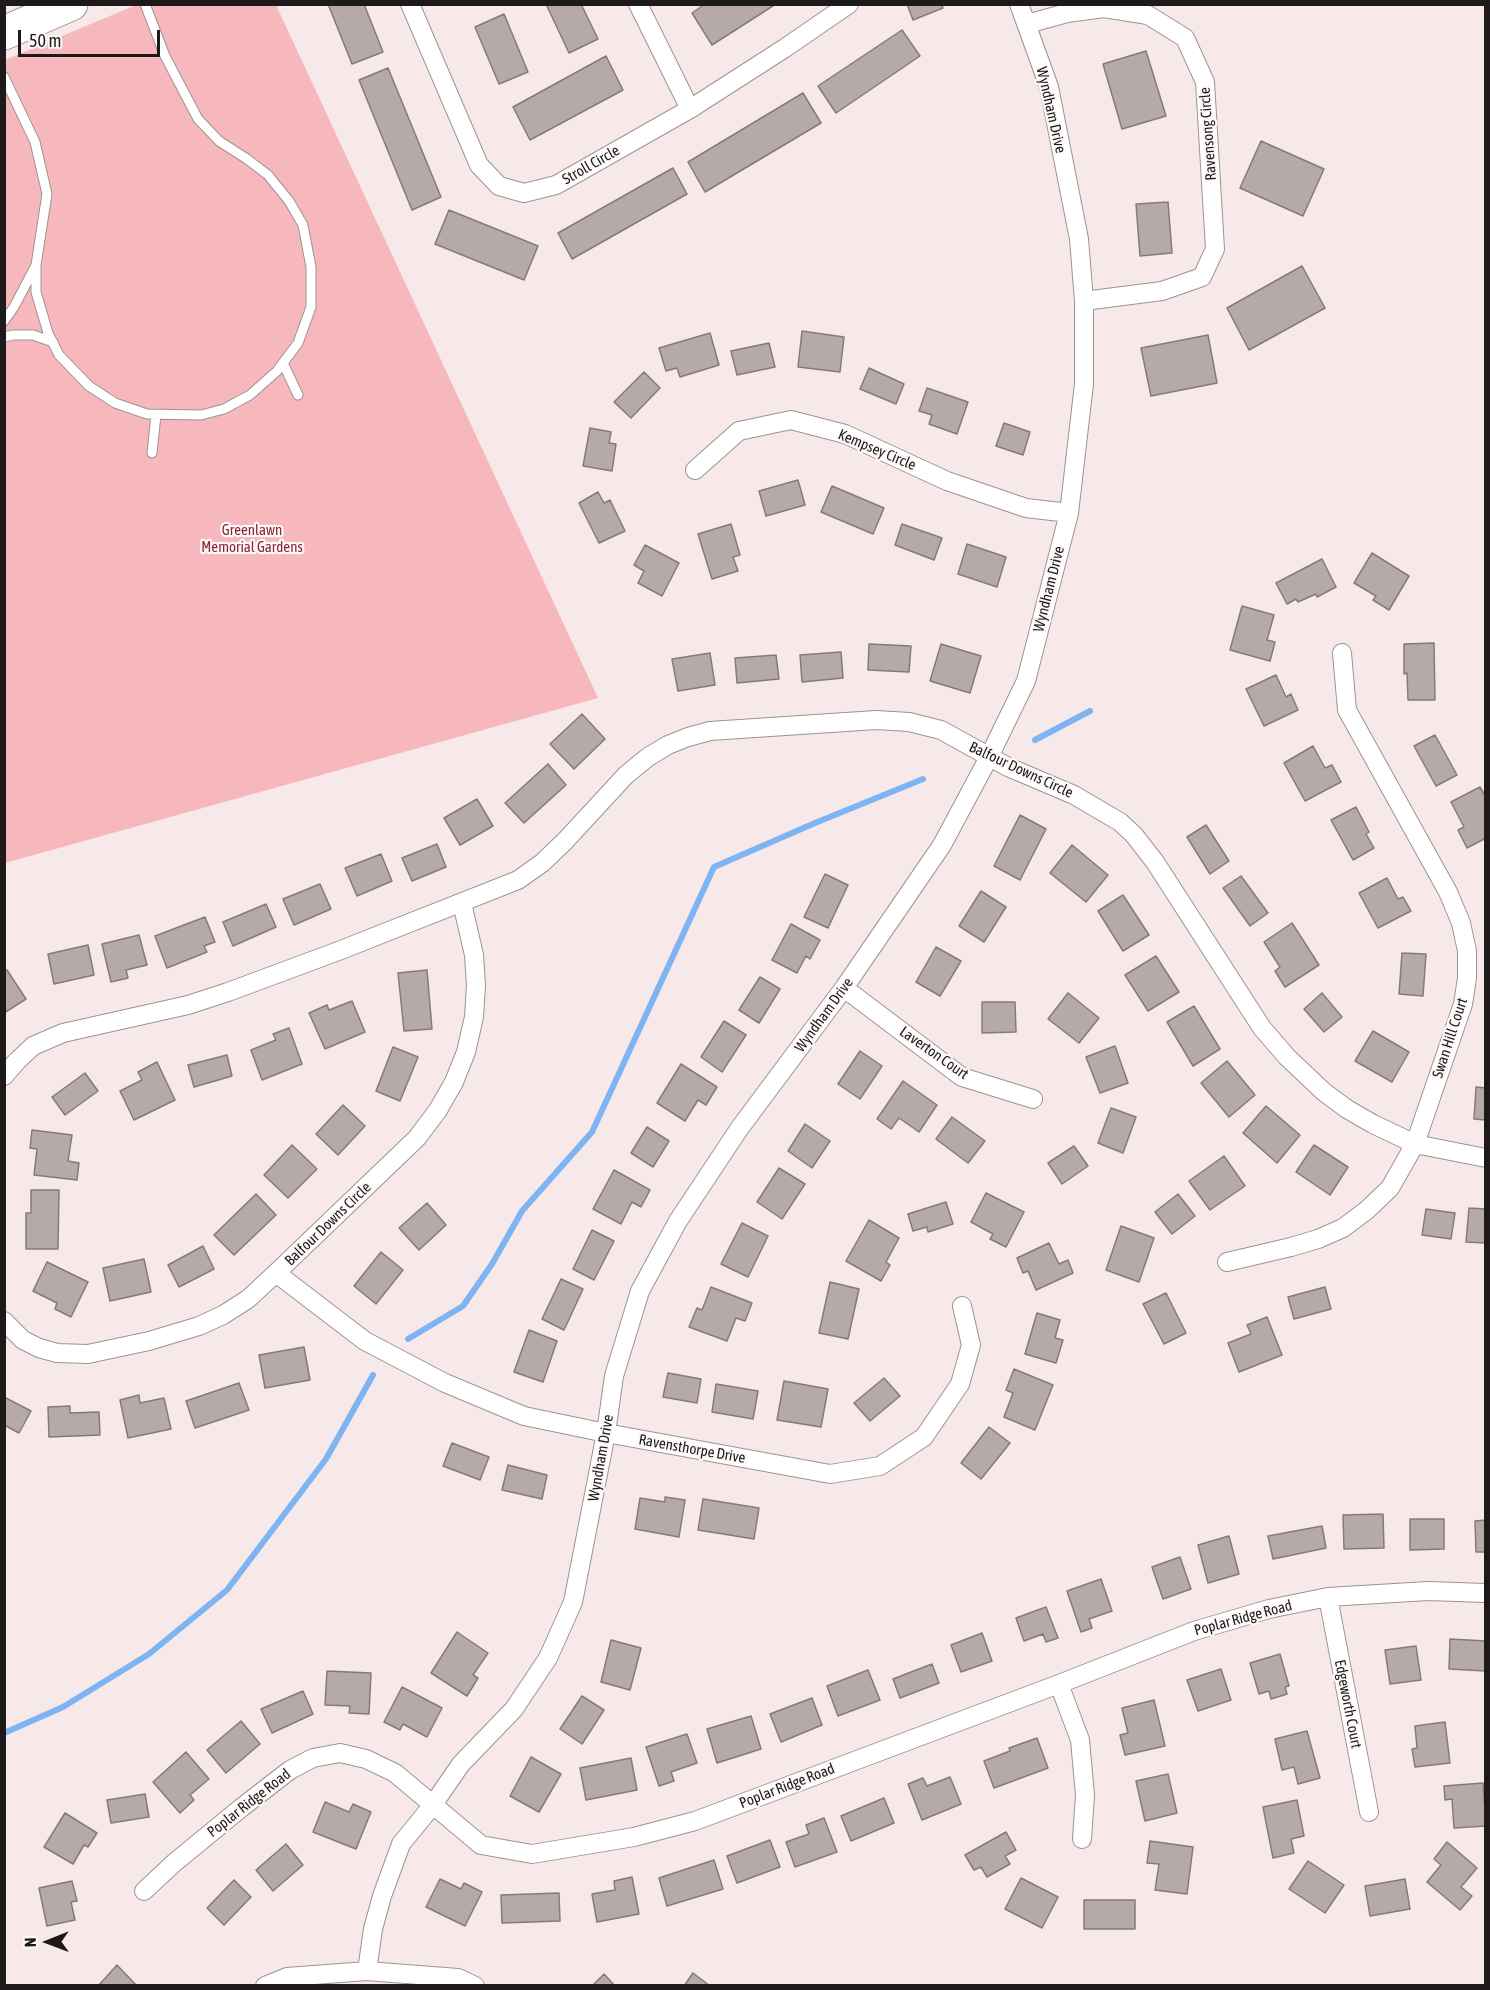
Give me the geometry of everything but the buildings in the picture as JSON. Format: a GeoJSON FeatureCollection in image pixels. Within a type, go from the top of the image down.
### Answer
{"type":"FeatureCollection","features":[{"type":"Feature","properties":{"kind":"highway"},"geometry":{"type":"LineString","coordinates":[[4,33],[71,4]]}},
{"type":"Feature","properties":{"kind":"street","name":"Stroll Circle"},"geometry":{"type":"LineString","coordinates":[[410,4],[479,165],[499,186],[524,193],[555,185],[690,109],[849,4]]}},
{"type":"Feature","properties":{"kind":"street"},"geometry":{"type":"LineString","coordinates":[[638,4],[690,109]]}},
{"type":"Feature","properties":{"kind":"street","name":"Wyndham Drive"},"geometry":{"type":"LineString","coordinates":[[367,1971],[373,1929],[401,1844],[432,1806],[461,1764],[514,1709],[548,1658],[573,1602],[606,1433],[614,1376],[640,1292],[678,1221],[739,1129],[844,988],[942,845],[1026,681],[1069,513],[1084,384],[1084,300],[1079,239],[1049,87],[1019,4]]}},
{"type":"Feature","properties":{"kind":"street","name":"Ravensong Circle"},"geometry":{"type":"LineString","coordinates":[[1027,24],[1067,13],[1104,8],[1148,15],[1185,38],[1205,82],[1215,249],[1202,277],[1162,291],[1084,300]]}},
{"type":"Feature","properties":{"kind":"street","name":"Kempsey Circle"},"geometry":{"type":"LineString","coordinates":[[695,470],[739,431],[790,420],[845,434],[947,481],[1026,508],[1069,513]]}},
{"type":"Feature","properties":{"kind":"street","name":"Swan Hill Court"},"geometry":{"type":"LineString","coordinates":[[1227,1262],[1292,1247],[1343,1228],[1367,1210],[1390,1188],[1415,1144],[1463,1004],[1467,978],[1467,951],[1461,923],[1448,892],[1347,710],[1342,653]]}},
{"type":"Feature","properties":{"kind":"street","name":"Balfour Downs Circle"},"geometry":{"type":"LineString","coordinates":[[4,1076],[33,1046],[63,1033],[188,1005],[228,992],[518,880],[542,863],[565,842],[626,775],[648,757],[688,737],[710,731],[876,720],[909,723],[941,730],[989,757],[1074,795],[1120,822],[1155,861],[1262,1028],[1287,1057],[1324,1092],[1373,1124],[1415,1144],[1485,1158]]}},
{"type":"Feature","properties":{"kind":"street","name":"Balfour Downs Circle"},"geometry":{"type":"LineString","coordinates":[[4,1321],[23,1340],[39,1348],[57,1353],[88,1354],[149,1341],[199,1326],[223,1315],[248,1299],[417,1138],[438,1110],[454,1082],[466,1052],[474,1017],[476,986],[474,955],[462,903]]}},
{"type":"Feature","properties":{"kind":"street","name":"Laverton Court"},"geometry":{"type":"LineString","coordinates":[[844,988],[962,1077],[1033,1099]]}},
{"type":"Feature","properties":{"kind":"street","name":"Ravensthorpe Drive"},"geometry":{"type":"LineString","coordinates":[[276,1273],[365,1341],[445,1383],[524,1416],[830,1474],[880,1466],[924,1437],[960,1384],[970,1345],[962,1306]]}},
{"type":"Feature","properties":{"kind":"street","name":"Poplar Ridge Road"},"geometry":{"type":"LineString","coordinates":[[144,1891],[241,1808],[290,1770],[313,1758],[340,1753],[366,1759],[395,1773],[480,1845],[532,1854],[634,1837],[695,1821],[1194,1631],[1269,1609],[1328,1597],[1428,1591],[1485,1593]]}},
{"type":"Feature","properties":{"kind":"street","name":"Edgeworth Court"},"geometry":{"type":"LineString","coordinates":[[1328,1597],[1369,1812]]}},
{"type":"Feature","properties":{"kind":"street"},"geometry":{"type":"LineString","coordinates":[[1059,1684],[1080,1740],[1085,1795],[1082,1839]]}},
{"type":"Feature","properties":{"kind":"street"},"geometry":{"type":"LineString","coordinates":[[265,1986],[287,1977],[367,1971],[458,1978],[475,1986]]}},
{"type":"Feature","properties":{"kind":"lane"},"geometry":{"type":"LineString","coordinates":[[4,77],[35,142],[47,194],[36,264],[36,292],[48,333],[59,355],[89,386],[115,403],[147,414],[201,415],[224,409],[250,395],[277,371],[298,343],[311,307],[310,267],[303,225],[289,201],[268,175],[219,141],[198,119],[169,64],[145,4]]}},
{"type":"Feature","properties":{"kind":"lane"},"geometry":{"type":"LineString","coordinates":[[4,321],[14,307],[36,264]]}},
{"type":"Feature","properties":{"kind":"lane"},"geometry":{"type":"LineString","coordinates":[[4,337],[33,335],[52,342]]}},
{"type":"Feature","properties":{"kind":"lane"},"geometry":{"type":"LineString","coordinates":[[283,363],[298,395]]}},
{"type":"Feature","properties":{"kind":"lane"},"geometry":{"type":"LineString","coordinates":[[152,453],[156,415]]}},
{"type":"Feature","properties":{"kind":"green space","name":"Greenlawn Memorial Gardens"},"geometry":{"type":"Polygon","coordinates":[[[136,5],[276,5],[598,698],[5,863],[5,60],[136,5]]]}},
{"type":"Feature","properties":{"kind":"waterway"},"geometry":{"type":"LineString","coordinates":[[1035,740],[1090,711]]}},
{"type":"Feature","properties":{"kind":"waterway"},"geometry":{"type":"LineString","coordinates":[[408,1339],[463,1306],[492,1264],[522,1211],[592,1132],[714,867],[923,779]]}},
{"type":"Feature","properties":{"kind":"waterway"},"geometry":{"type":"LineString","coordinates":[[4,1733],[63,1707],[149,1654],[227,1590],[326,1459],[373,1375]]}}]}
